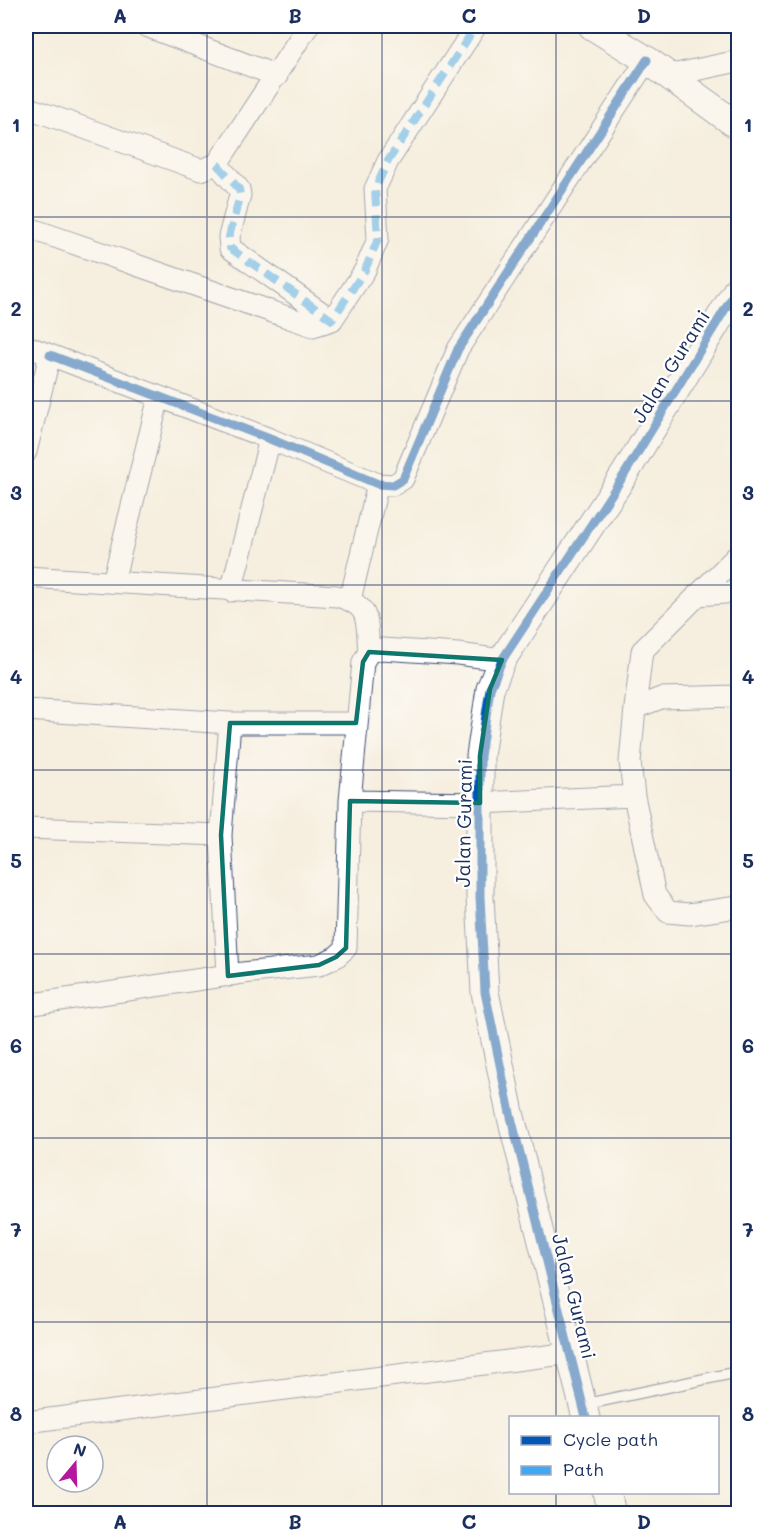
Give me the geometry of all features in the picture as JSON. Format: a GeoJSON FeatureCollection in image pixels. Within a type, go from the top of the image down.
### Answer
{"type":"FeatureCollection","features":[{"type":"Feature","properties":{"kind":"street"},"geometry":{"type":"LineString","coordinates":[[146,26],[277,76]]}},
{"type":"Feature","properties":{"kind":"street"},"geometry":{"type":"LineString","coordinates":[[26,107],[201,170],[217,164],[308,26]]}},
{"type":"Feature","properties":{"kind":"street"},"geometry":{"type":"LineString","coordinates":[[26,227],[314,326],[332,320],[365,270],[378,239],[375,189],[388,161],[476,26]]}},
{"type":"Feature","properties":{"kind":"street"},"geometry":{"type":"LineString","coordinates":[[592,26],[657,68],[738,126]]}},
{"type":"Feature","properties":{"kind":"street"},"geometry":{"type":"LineString","coordinates":[[26,346],[270,439],[378,484],[393,485],[403,479],[458,350],[657,68],[738,61]]}},
{"type":"Feature","properties":{"kind":"street"},"geometry":{"type":"LineString","coordinates":[[217,164],[239,189],[240,195],[229,237],[230,248],[332,320]]}},
{"type":"Feature","properties":{"kind":"street","name":"Jalan Gurami"},"geometry":{"type":"LineString","coordinates":[[584,1411],[510,1113],[484,992],[480,897],[480,756],[490,689],[502,660],[624,474],[738,288]]}},
{"type":"Feature","properties":{"kind":"street"},"geometry":{"type":"LineString","coordinates":[[26,452],[50,355]]}},
{"type":"Feature","properties":{"kind":"street"},"geometry":{"type":"LineString","coordinates":[[113,582],[159,397]]}},
{"type":"Feature","properties":{"kind":"street"},"geometry":{"type":"LineString","coordinates":[[231,591],[270,439]]}},
{"type":"Feature","properties":{"kind":"street"},"geometry":{"type":"LineString","coordinates":[[350,600],[378,484]]}},
{"type":"Feature","properties":{"kind":"street"},"geometry":{"type":"LineString","coordinates":[[738,555],[642,651],[630,762],[634,796],[655,895],[668,912],[688,914],[738,907]]}},
{"type":"Feature","properties":{"kind":"street"},"geometry":{"type":"LineString","coordinates":[[26,577],[337,596],[360,605],[365,615],[369,652],[363,662],[356,723],[350,801],[346,948],[336,957],[319,965],[26,1005]]}},
{"type":"Feature","properties":{"kind":"street"},"geometry":{"type":"LineString","coordinates":[[697,595],[738,592]]}},
{"type":"Feature","properties":{"kind":"street"},"geometry":{"type":"LineString","coordinates":[[369,652],[382,649],[458,654],[502,660]]}},
{"type":"Feature","properties":{"kind":"street"},"geometry":{"type":"LineString","coordinates":[[635,708],[661,698],[738,696]]}},
{"type":"Feature","properties":{"kind":"street"},"geometry":{"type":"LineString","coordinates":[[26,710],[230,723],[356,723]]}},
{"type":"Feature","properties":{"kind":"street"},"geometry":{"type":"LineString","coordinates":[[228,976],[221,835],[230,723]]}},
{"type":"Feature","properties":{"kind":"street"},"geometry":{"type":"LineString","coordinates":[[350,801],[480,803],[634,796]]}},
{"type":"Feature","properties":{"kind":"street"},"geometry":{"type":"LineString","coordinates":[[26,828],[221,835]]}},
{"type":"Feature","properties":{"kind":"street"},"geometry":{"type":"LineString","coordinates":[[26,1422],[571,1353]]}},
{"type":"Feature","properties":{"kind":"street"},"geometry":{"type":"LineString","coordinates":[[607,1494],[612,1514]]}},
{"type":"Feature","properties":{"kind":"lane"},"geometry":{"type":"LineString","coordinates":[[584,1411],[738,1372]]}},
{"type":"Feature","properties":{"kind":"highlighted area"},"geometry":{"type":"Polygon","coordinates":[[[369,652],[502,660],[490,689],[480,756],[480,803],[350,801],[346,948],[336,957],[319,965],[228,976],[221,835],[230,723],[356,723],[363,662],[369,652]]]}},
{"type":"Feature","properties":{"kind":"marked path"},"geometry":{"type":"LineString","coordinates":[[217,164],[239,189],[240,195],[229,237],[230,248],[332,320],[365,270],[378,239],[375,189],[388,161],[476,26]]}},
{"type":"Feature","properties":{"kind":"cycle path"},"geometry":{"type":"LineString","coordinates":[[50,355],[270,439],[378,484],[393,485],[403,479],[458,349],[647,60]]}},
{"type":"Feature","properties":{"kind":"cycle path"},"geometry":{"type":"LineString","coordinates":[[586,1416],[510,1113],[485,992],[480,897],[480,756],[490,689],[502,660],[624,475],[738,288]]}}]}
